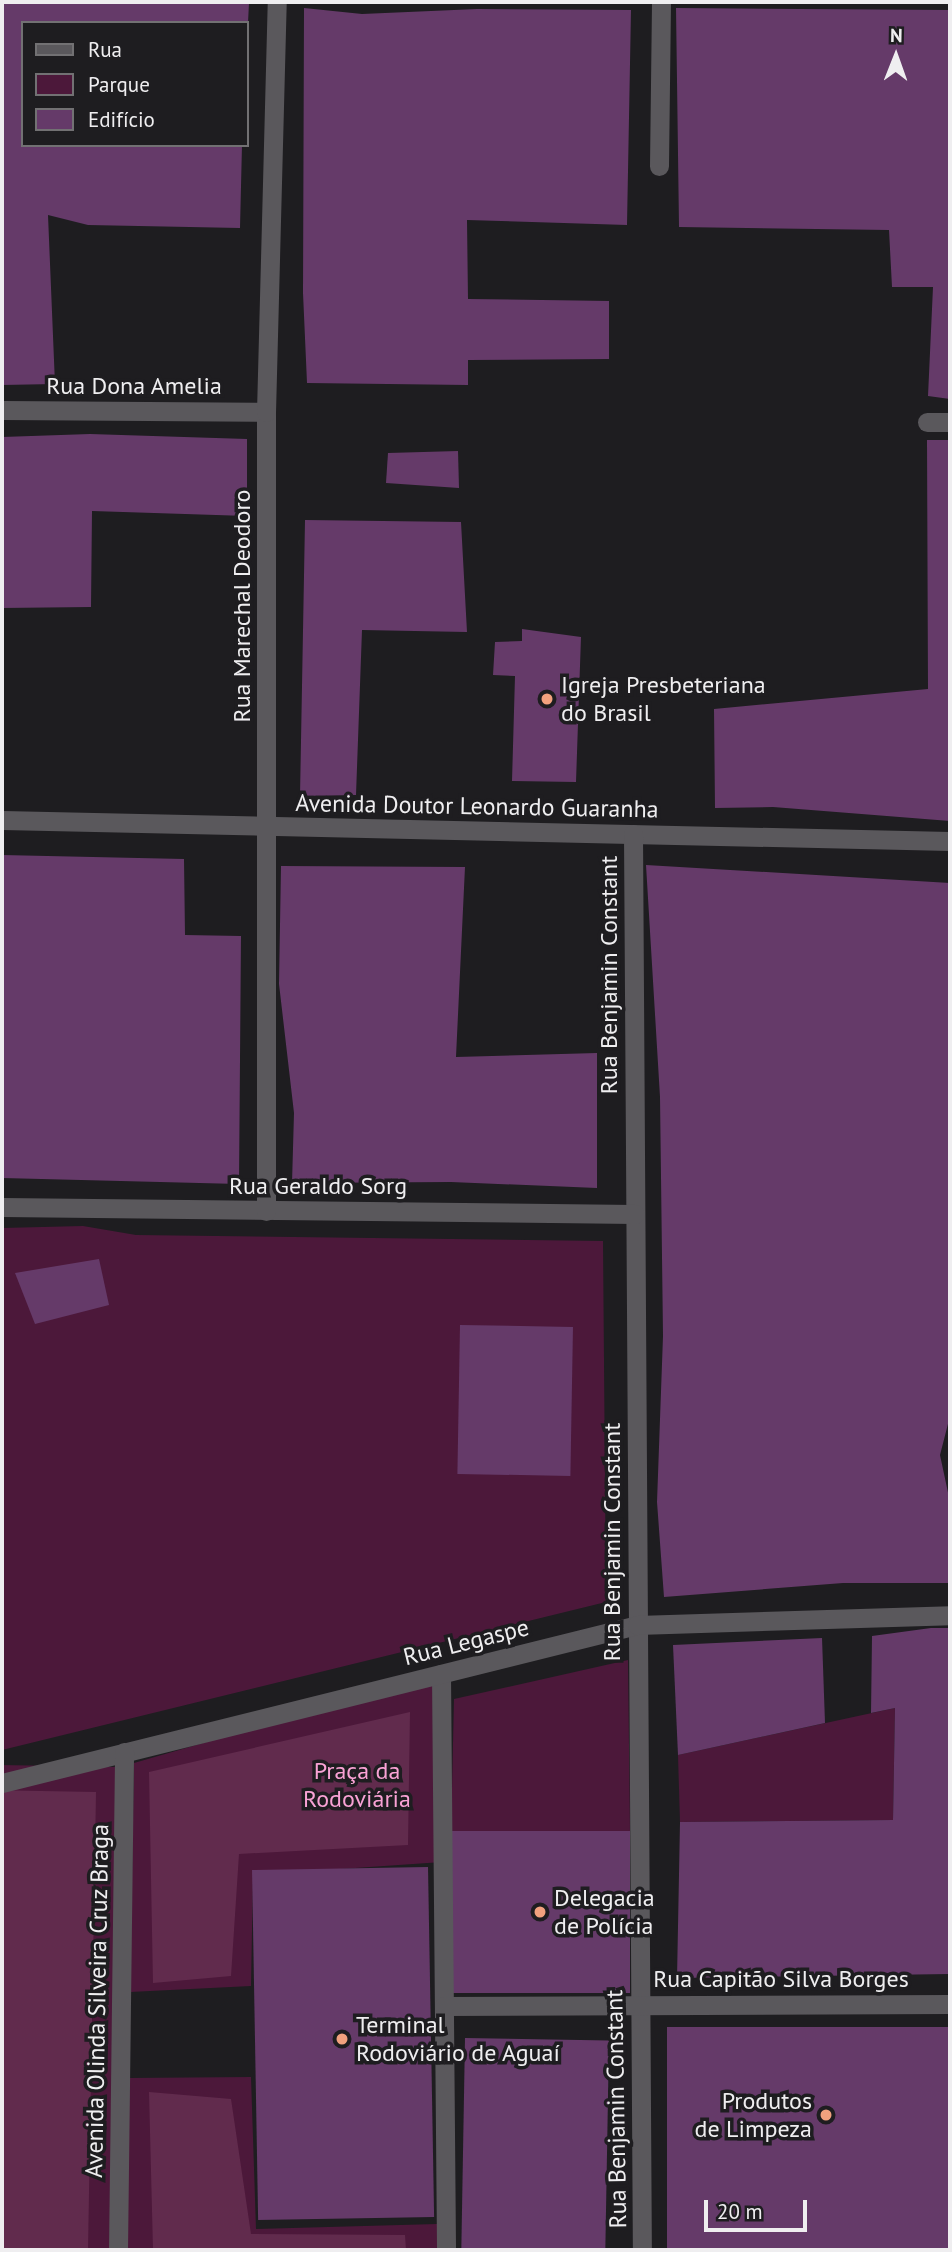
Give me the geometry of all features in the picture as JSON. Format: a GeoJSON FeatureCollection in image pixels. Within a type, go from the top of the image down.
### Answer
{"type":"FeatureCollection","features":[{"type":"Feature","properties":{"kind":"street","name":"Rua Marechal Deodoro"},"geometry":{"type":"LineString","coordinates":[[266,1211],[266,412],[277,2]]}},
{"type":"Feature","properties":{"kind":"street"},"geometry":{"type":"LineString","coordinates":[[659,166],[661,2]]}},
{"type":"Feature","properties":{"kind":"street","name":"Rua Dona Amelia"},"geometry":{"type":"LineString","coordinates":[[2,410],[266,412]]}},
{"type":"Feature","properties":{"kind":"street"},"geometry":{"type":"LineString","coordinates":[[928,422],[950,422]]}},
{"type":"Feature","properties":{"kind":"street","name":"Avenida Doutor Leonardo Guaranha"},"geometry":{"type":"LineString","coordinates":[[2,820],[950,841]]}},
{"type":"Feature","properties":{"kind":"street","name":"Rua Benjamin Constant"},"geometry":{"type":"LineString","coordinates":[[633,834],[642,2250]]}},
{"type":"Feature","properties":{"kind":"street","name":"Rua Geraldo Sorg"},"geometry":{"type":"LineString","coordinates":[[2,1207],[635,1214]]}},
{"type":"Feature","properties":{"kind":"street","name":"Rua Legaspe"},"geometry":{"type":"LineString","coordinates":[[2,1783],[637,1625],[950,1615]]}},
{"type":"Feature","properties":{"kind":"street"},"geometry":{"type":"LineString","coordinates":[[441,1674],[446,2250]]}},
{"type":"Feature","properties":{"kind":"street","name":"Avenida Olinda Silveira Cruz Braga"},"geometry":{"type":"LineString","coordinates":[[118,2250],[124,1752]]}},
{"type":"Feature","properties":{"kind":"street","name":"Rua Capitão Silva Borges"},"geometry":{"type":"LineString","coordinates":[[444,2006],[639,2003],[950,2004]]}},
{"type":"Feature","properties":{"kind":"green space"},"geometry":{"type":"Polygon","coordinates":[[[83,1226],[136,1235],[603,1241],[606,1602],[2,1750],[2,1228],[83,1226]]]}},
{"type":"Feature","properties":{"kind":"green space"},"geometry":{"type":"Polygon","coordinates":[[[628,1660],[630,1831],[451,1832],[454,1699],[628,1660]]]}},
{"type":"Feature","properties":{"kind":"green space","name":"Praça da Rodoviária"},"geometry":{"type":"Polygon","coordinates":[[[441,1674],[442,1862],[253,1875],[251,1986],[130,1992],[134,1763],[441,1674]]]}},
{"type":"Feature","properties":{"kind":"green space"},"geometry":{"type":"Polygon","coordinates":[[[895,1708],[893,1820],[680,1822],[678,1755],[895,1708]]]}},
{"type":"Feature","properties":{"kind":"green space","name":"Praça da Rodoviária"},"geometry":{"type":"Polygon","coordinates":[[[410,1712],[408,1845],[239,1854],[231,1976],[153,1983],[149,1772],[410,1712]]]}},
{"type":"Feature","properties":{"kind":"green space"},"geometry":{"type":"Polygon","coordinates":[[[2,1765],[118,1767],[110,2250],[2,2248],[2,1765]]]}},
{"type":"Feature","properties":{"kind":"green space"},"geometry":{"type":"Polygon","coordinates":[[[2,1790],[96,1792],[88,2250],[2,2248],[2,1790]]]}},
{"type":"Feature","properties":{"kind":"green space"},"geometry":{"type":"Polygon","coordinates":[[[251,2077],[256,2229],[437,2224],[438,2250],[123,2250],[128,2078],[251,2077]]]}},
{"type":"Feature","properties":{"kind":"green space"},"geometry":{"type":"Polygon","coordinates":[[[149,2092],[231,2099],[251,2234],[405,2235],[406,2250],[153,2250],[149,2092]]]}},
{"type":"Feature","properties":{"kind":"building"},"geometry":{"type":"Polygon","coordinates":[[[2,2],[249,3],[248,23],[21,21],[21,147],[242,147],[240,228],[88,225],[48,215],[55,384],[2,385],[2,2]]]}},
{"type":"Feature","properties":{"kind":"building"},"geometry":{"type":"Polygon","coordinates":[[[304,8],[362,14],[477,9],[631,10],[627,225],[467,220],[468,299],[609,301],[609,359],[468,360],[468,385],[307,383],[303,293],[304,8]]]}},
{"type":"Feature","properties":{"kind":"building"},"geometry":{"type":"Polygon","coordinates":[[[676,8],[950,10],[950,399],[928,396],[933,287],[892,287],[889,230],[679,227],[676,8]]]}},
{"type":"Feature","properties":{"kind":"building"},"geometry":{"type":"Polygon","coordinates":[[[90,434],[247,439],[247,516],[92,511],[91,607],[2,608],[2,437],[90,434]]]}},
{"type":"Feature","properties":{"kind":"building"},"geometry":{"type":"Polygon","coordinates":[[[927,440],[950,440],[950,821],[773,807],[715,808],[714,709],[928,689],[927,440]]]}},
{"type":"Feature","properties":{"kind":"building"},"geometry":{"type":"Polygon","coordinates":[[[458,451],[459,488],[386,483],[388,453],[458,451]]]}},
{"type":"Feature","properties":{"kind":"building"},"geometry":{"type":"Polygon","coordinates":[[[305,520],[461,522],[467,632],[362,630],[356,795],[300,796],[305,520]]]}},
{"type":"Feature","properties":{"kind":"building","name":"Igreja Presbeteriana do Brasil"},"geometry":{"type":"Polygon","coordinates":[[[522,629],[581,637],[576,782],[512,781],[515,676],[493,675],[495,642],[522,641],[522,629]]]}},
{"type":"Feature","properties":{"kind":"building"},"geometry":{"type":"Polygon","coordinates":[[[2,855],[184,859],[185,935],[241,936],[239,1184],[2,1178],[2,855]]]}},
{"type":"Feature","properties":{"kind":"building"},"geometry":{"type":"Polygon","coordinates":[[[646,865],[950,883],[950,1416],[940,1455],[950,1502],[950,1583],[843,1583],[664,1597],[657,1502],[663,1336],[660,1097],[646,865]]]}},
{"type":"Feature","properties":{"kind":"building"},"geometry":{"type":"Polygon","coordinates":[[[281,866],[465,867],[456,1057],[597,1053],[597,1188],[451,1182],[292,1183],[294,1113],[279,984],[281,866]]]}},
{"type":"Feature","properties":{"kind":"building"},"geometry":{"type":"Polygon","coordinates":[[[99,1259],[109,1305],[35,1324],[15,1273],[99,1259]]]}},
{"type":"Feature","properties":{"kind":"building"},"geometry":{"type":"Polygon","coordinates":[[[460,1325],[573,1327],[570,1476],[457,1474],[460,1325]]]}},
{"type":"Feature","properties":{"kind":"building"},"geometry":{"type":"Polygon","coordinates":[[[950,1628],[950,1974],[677,1978],[680,1822],[893,1820],[895,1708],[871,1713],[872,1636],[950,1628]]]}},
{"type":"Feature","properties":{"kind":"building"},"geometry":{"type":"Polygon","coordinates":[[[822,1638],[825,1723],[678,1755],[673,1645],[822,1638]]]}},
{"type":"Feature","properties":{"kind":"building","name":"Delegacia de Polícia"},"geometry":{"type":"Polygon","coordinates":[[[451,1831],[630,1831],[630,1993],[451,1993],[451,1831]]]}},
{"type":"Feature","properties":{"kind":"building","name":"Terminal Rodoviário de Aguaí"},"geometry":{"type":"Polygon","coordinates":[[[428,1867],[434,2217],[258,2220],[252,1870],[428,1867]]]}},
{"type":"Feature","properties":{"kind":"building"},"geometry":{"type":"Polygon","coordinates":[[[667,2027],[950,2027],[950,2250],[667,2250],[667,2027]]]}},
{"type":"Feature","properties":{"kind":"building"},"geometry":{"type":"Polygon","coordinates":[[[465,2038],[609,2041],[605,2250],[461,2250],[465,2038]]]}},
{"type":"Feature","properties":{"kind":"place","name":"Igreja Presbeteriana do Brasil"},"geometry":{"type":"Point","coordinates":[547,699]}},
{"type":"Feature","properties":{"kind":"place","name":"Delegacia de Polícia"},"geometry":{"type":"Point","coordinates":[540,1912]}},
{"type":"Feature","properties":{"kind":"place","name":"Terminal Rodoviário de Aguaí"},"geometry":{"type":"Point","coordinates":[342,2039]}},
{"type":"Feature","properties":{"kind":"place","name":"Produtos de Limpeza"},"geometry":{"type":"Point","coordinates":[826,2115]}}]}
